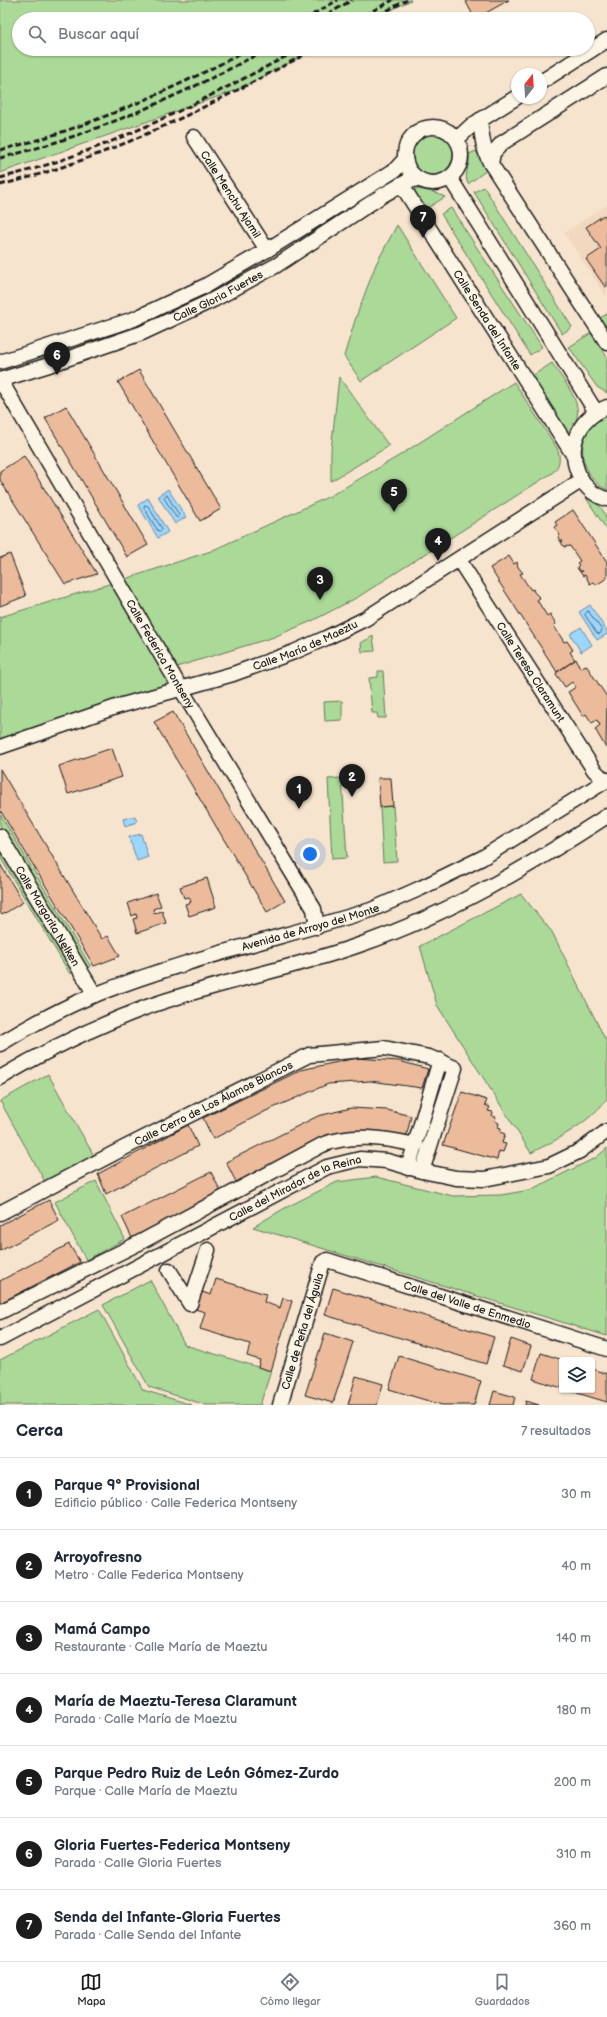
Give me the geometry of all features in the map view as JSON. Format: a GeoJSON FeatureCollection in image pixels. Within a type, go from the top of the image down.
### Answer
{"type":"FeatureCollection","features":[{"type":"Feature","properties":{"kind":"street"},"geometry":{"type":"LineString","coordinates":[[595,48],[607,40]]}},
{"type":"Feature","properties":{"kind":"street"},"geometry":{"type":"LineString","coordinates":[[547,78],[582,56]]}},
{"type":"Feature","properties":{"kind":"street"},"geometry":{"type":"LineString","coordinates":[[492,158],[502,143],[607,76]]}},
{"type":"Feature","properties":{"kind":"street"},"geometry":{"type":"LineString","coordinates":[[457,139],[471,126],[511,101]]}},
{"type":"Feature","properties":{"kind":"street"},"geometry":{"type":"LineString","coordinates":[[480,120],[482,142],[486,155],[492,158],[607,343]]}},
{"type":"Feature","properties":{"kind":"street"},"geometry":{"type":"LineString","coordinates":[[435,126],[447,130],[457,139],[461,149],[461,160],[457,170],[450,178],[436,183],[419,179],[407,168],[405,159],[406,148],[408,141],[416,132],[435,126]]}},
{"type":"Feature","properties":{"kind":"street","name":"Calle Menchu Ajamil"},"geometry":{"type":"LineString","coordinates":[[194,137],[267,250]]}},
{"type":"Feature","properties":{"kind":"street","name":"Calle Gloria Fuertes"},"geometry":{"type":"LineString","coordinates":[[0,362],[134,319],[205,286],[267,250],[395,170],[405,159]]}},
{"type":"Feature","properties":{"kind":"street"},"geometry":{"type":"LineString","coordinates":[[450,178],[602,409],[586,420],[579,431],[575,443],[574,456],[576,469],[582,480],[590,490],[601,498],[607,499]]}},
{"type":"Feature","properties":{"kind":"street","name":"Calle Gloria Fuertes"},"geometry":{"type":"LineString","coordinates":[[0,381],[142,333],[214,300],[277,265],[401,184],[419,179]]}},
{"type":"Feature","properties":{"kind":"street","name":"Calle Senda del Infante"},"geometry":{"type":"LineString","coordinates":[[401,184],[574,456]]}},
{"type":"Feature","properties":{"kind":"street","name":"Calle Federica Montseny"},"geometry":{"type":"LineString","coordinates":[[0,381],[181,689],[314,909],[317,927]]}},
{"type":"Feature","properties":{"kind":"street","name":"Calle María de Maeztu"},"geometry":{"type":"LineString","coordinates":[[0,748],[119,706],[269,662],[326,638],[365,619],[582,480]]}},
{"type":"Feature","properties":{"kind":"street","name":"Calle Teresa Claramunt"},"geometry":{"type":"LineString","coordinates":[[459,560],[591,765],[606,781]]}},
{"type":"Feature","properties":{"kind":"street","name":"Avenida de Arroyo del Monte"},"geometry":{"type":"LineString","coordinates":[[0,1044],[56,1013],[95,995],[139,979],[317,927],[378,907],[482,858],[606,781]]}},
{"type":"Feature","properties":{"kind":"street"},"geometry":{"type":"LineString","coordinates":[[0,1078],[86,1032],[148,1007],[361,945],[422,921],[492,888],[607,816]]}},
{"type":"Feature","properties":{"kind":"street","name":"Calle Margarita Nelken"},"geometry":{"type":"LineString","coordinates":[[0,836],[95,995]]}},
{"type":"Feature","properties":{"kind":"street","name":"Calle Cerro de Los Álamos Blancos"},"geometry":{"type":"LineString","coordinates":[[0,1213],[124,1148],[309,1055],[384,1048],[440,1060],[455,1068],[422,1171]]}},
{"type":"Feature","properties":{"kind":"street"},"geometry":{"type":"LineString","coordinates":[[408,1168],[440,1060]]}},
{"type":"Feature","properties":{"kind":"street","name":"Calle del Mirador de la Reina"},"geometry":{"type":"LineString","coordinates":[[0,1339],[327,1168],[360,1159],[387,1161],[408,1168],[456,1178],[484,1179],[528,1172],[549,1166],[580,1151],[607,1131]]}},
{"type":"Feature","properties":{"kind":"street","name":"Calle del Mirador de la Reina"},"geometry":{"type":"LineString","coordinates":[[0,1312],[137,1244],[322,1145],[335,1140],[365,1138],[386,1138],[416,1145]]}},
{"type":"Feature","properties":{"kind":"street"},"geometry":{"type":"LineString","coordinates":[[169,1270],[190,1304],[208,1250]]}},
{"type":"Feature","properties":{"kind":"street","name":"Calle del Valle de Enmedio"},"geometry":{"type":"LineString","coordinates":[[327,1260],[607,1349]]}},
{"type":"Feature","properties":{"kind":"street","name":"Calle de Peña del Águila"},"geometry":{"type":"LineString","coordinates":[[282,1404],[323,1262],[327,1260]]}},
{"type":"Feature","properties":{"kind":"shaded area"},"geometry":{"type":"Polygon","coordinates":[[[607,205],[607,298],[564,233],[607,205]]]}},
{"type":"Feature","properties":{"kind":"green space"},"geometry":{"type":"Polygon","coordinates":[[[0,0],[411,0],[388,12],[12,12],[12,56],[303,56],[237,90],[0,173],[0,0]]]}},
{"type":"Feature","properties":{"kind":"green space"},"geometry":{"type":"Polygon","coordinates":[[[432,133],[447,139],[453,154],[447,169],[432,175],[417,169],[411,154],[417,139],[432,133]]]}},
{"type":"Feature","properties":{"kind":"green space"},"geometry":{"type":"Polygon","coordinates":[[[476,151],[487,170],[468,184],[466,176],[469,154],[476,151]]]}},
{"type":"Feature","properties":{"kind":"green space"},"geometry":{"type":"Polygon","coordinates":[[[484,187],[572,327],[562,334],[474,192],[484,187]]]}},
{"type":"Feature","properties":{"kind":"green space"},"geometry":{"type":"Polygon","coordinates":[[[418,189],[433,192],[445,197],[426,209],[413,190],[418,189]]]}},
{"type":"Feature","properties":{"kind":"green space"},"geometry":{"type":"Polygon","coordinates":[[[451,208],[542,347],[530,355],[441,214],[451,208]]]}},
{"type":"Feature","properties":{"kind":"green space"},"geometry":{"type":"Polygon","coordinates":[[[397,225],[456,318],[361,381],[344,356],[356,317],[376,264],[397,225]]]}},
{"type":"Feature","properties":{"kind":"green space"},"geometry":{"type":"Polygon","coordinates":[[[607,314],[607,344],[593,322],[607,314]]]}},
{"type":"Feature","properties":{"kind":"green space"},"geometry":{"type":"Polygon","coordinates":[[[591,333],[607,357],[607,393],[597,387],[569,347],[591,333]]]}},
{"type":"Feature","properties":{"kind":"green space"},"geometry":{"type":"Polygon","coordinates":[[[552,363],[569,388],[577,406],[577,415],[574,424],[567,432],[532,376],[552,363]]]}},
{"type":"Feature","properties":{"kind":"green space"},"geometry":{"type":"Polygon","coordinates":[[[339,377],[389,446],[331,481],[331,450],[339,377]]]}},
{"type":"Feature","properties":{"kind":"green space"},"geometry":{"type":"Polygon","coordinates":[[[514,382],[557,448],[559,462],[555,471],[358,597],[314,620],[274,637],[170,669],[181,689],[0,747],[0,617],[211,551],[330,496],[397,457],[514,382]]]}},
{"type":"Feature","properties":{"kind":"green space"},"geometry":{"type":"Polygon","coordinates":[[[607,416],[607,490],[597,483],[589,473],[584,462],[583,451],[584,440],[588,430],[596,422],[607,416]]]}},
{"type":"Feature","properties":{"kind":"green space"},"geometry":{"type":"Polygon","coordinates":[[[586,498],[600,506],[605,514],[607,530],[586,498]]]}},
{"type":"Feature","properties":{"kind":"green space"},"geometry":{"type":"Polygon","coordinates":[[[373,636],[375,651],[362,652],[361,643],[373,636]]]}},
{"type":"Feature","properties":{"kind":"green space"},"geometry":{"type":"Polygon","coordinates":[[[378,671],[383,671],[386,718],[378,718],[377,713],[372,713],[369,678],[378,677],[378,671]]]}},
{"type":"Feature","properties":{"kind":"green space"},"geometry":{"type":"Polygon","coordinates":[[[342,701],[342,720],[325,721],[324,702],[342,701]]]}},
{"type":"Feature","properties":{"kind":"green space"},"geometry":{"type":"Polygon","coordinates":[[[342,778],[347,858],[332,859],[328,779],[342,778]]]}},
{"type":"Feature","properties":{"kind":"green space"},"geometry":{"type":"Polygon","coordinates":[[[393,806],[397,861],[383,862],[380,807],[393,806]]]}},
{"type":"Feature","properties":{"kind":"green space"},"geometry":{"type":"Polygon","coordinates":[[[0,814],[91,967],[84,967],[0,825],[0,814]]]}},
{"type":"Feature","properties":{"kind":"green space"},"geometry":{"type":"Polygon","coordinates":[[[0,845],[76,971],[70,974],[0,857],[0,845]]]}},
{"type":"Feature","properties":{"kind":"green space"},"geometry":{"type":"Polygon","coordinates":[[[521,894],[552,932],[607,1043],[607,1099],[582,1123],[531,1153],[437,1005],[420,946],[521,894]]]}},
{"type":"Feature","properties":{"kind":"green space"},"geometry":{"type":"Polygon","coordinates":[[[48,1074],[98,1163],[48,1187],[0,1101],[48,1074]]]}},
{"type":"Feature","properties":{"kind":"green space"},"geometry":{"type":"Polygon","coordinates":[[[607,1148],[607,1336],[253,1227],[285,1208],[337,1182],[376,1177],[453,1196],[501,1195],[530,1190],[597,1157],[607,1148]]]}},
{"type":"Feature","properties":{"kind":"green space"},"geometry":{"type":"Polygon","coordinates":[[[96,1181],[125,1239],[86,1260],[55,1202],[96,1181]]]}},
{"type":"Feature","properties":{"kind":"green space"},"geometry":{"type":"Polygon","coordinates":[[[150,1280],[185,1345],[271,1371],[260,1405],[206,1405],[149,1387],[103,1305],[150,1280]]]}},
{"type":"Feature","properties":{"kind":"green space"},"geometry":{"type":"Polygon","coordinates":[[[99,1309],[143,1390],[192,1405],[0,1405],[0,1360],[99,1309]]]}},
{"type":"Feature","properties":{"kind":"water"},"geometry":{"type":"Polygon","coordinates":[[[168,489],[186,517],[175,524],[158,496],[168,489]]]}},
{"type":"Feature","properties":{"kind":"water"},"geometry":{"type":"Polygon","coordinates":[[[148,498],[168,532],[158,538],[138,505],[148,498]]]}},
{"type":"Feature","properties":{"kind":"water"},"geometry":{"type":"Polygon","coordinates":[[[590,605],[607,631],[607,634],[597,640],[579,612],[590,605]]]}},
{"type":"Feature","properties":{"kind":"water"},"geometry":{"type":"Polygon","coordinates":[[[581,627],[592,645],[581,652],[570,634],[581,627]]]}},
{"type":"Feature","properties":{"kind":"water"},"geometry":{"type":"Polygon","coordinates":[[[135,816],[137,822],[125,826],[123,819],[135,816]]]}},
{"type":"Feature","properties":{"kind":"water"},"geometry":{"type":"Polygon","coordinates":[[[141,834],[148,857],[137,861],[129,837],[141,834]]]}},
{"type":"Feature","properties":{"kind":"building"},"geometry":{"type":"Polygon","coordinates":[[[469,0],[509,0],[488,12],[471,12],[466,2],[469,0]]]}},
{"type":"Feature","properties":{"kind":"building"},"geometry":{"type":"Polygon","coordinates":[[[604,215],[607,220],[607,286],[605,287],[586,259],[601,249],[586,227],[604,215]]]}},
{"type":"Feature","properties":{"kind":"building"},"geometry":{"type":"Polygon","coordinates":[[[139,370],[221,509],[200,521],[118,382],[139,370]]]}},
{"type":"Feature","properties":{"kind":"building"},"geometry":{"type":"Polygon","coordinates":[[[66,406],[148,545],[127,557],[45,418],[66,406]]]}},
{"type":"Feature","properties":{"kind":"building"},"geometry":{"type":"Polygon","coordinates":[[[24,456],[97,574],[65,584],[0,480],[0,471],[24,456]]]}},
{"type":"Feature","properties":{"kind":"building"},"geometry":{"type":"Polygon","coordinates":[[[573,510],[607,562],[607,578],[596,585],[593,582],[590,584],[585,575],[583,576],[580,572],[582,571],[579,571],[577,567],[579,565],[577,563],[580,561],[570,546],[564,547],[561,542],[563,541],[560,541],[558,537],[560,535],[554,527],[557,525],[555,522],[573,510]]]}},
{"type":"Feature","properties":{"kind":"building"},"geometry":{"type":"Polygon","coordinates":[[[10,554],[26,596],[0,606],[0,558],[10,554]]]}},
{"type":"Feature","properties":{"kind":"building"},"geometry":{"type":"Polygon","coordinates":[[[509,556],[514,564],[517,562],[518,567],[523,573],[520,574],[531,590],[533,589],[540,598],[537,600],[547,616],[550,614],[556,624],[554,626],[564,642],[567,641],[573,650],[570,652],[575,660],[557,672],[490,568],[509,556]]]}},
{"type":"Feature","properties":{"kind":"building"},"geometry":{"type":"Polygon","coordinates":[[[576,659],[580,668],[586,665],[607,697],[606,748],[595,729],[600,725],[597,720],[592,723],[586,714],[583,716],[568,692],[576,687],[572,682],[565,687],[556,674],[576,659]]]}},
{"type":"Feature","properties":{"kind":"building"},"geometry":{"type":"Polygon","coordinates":[[[173,712],[285,901],[267,912],[154,722],[173,712]]]}},
{"type":"Feature","properties":{"kind":"building"},"geometry":{"type":"Polygon","coordinates":[[[112,748],[122,777],[68,794],[59,766],[112,748]]]}},
{"type":"Feature","properties":{"kind":"building"},"geometry":{"type":"Polygon","coordinates":[[[0,769],[102,939],[108,936],[120,956],[94,966],[0,810],[0,769]]]}},
{"type":"Feature","properties":{"kind":"building"},"geometry":{"type":"Polygon","coordinates":[[[378,778],[391,778],[393,806],[380,807],[378,778]]]}},
{"type":"Feature","properties":{"kind":"building"},"geometry":{"type":"Polygon","coordinates":[[[0,864],[23,902],[2,915],[0,912],[0,864]]]}},
{"type":"Feature","properties":{"kind":"building"},"geometry":{"type":"Polygon","coordinates":[[[207,878],[216,907],[189,916],[185,904],[191,902],[189,897],[184,898],[180,887],[207,878]]]}},
{"type":"Feature","properties":{"kind":"building"},"geometry":{"type":"Polygon","coordinates":[[[156,893],[161,906],[153,909],[154,913],[162,911],[166,923],[137,933],[133,919],[137,918],[136,914],[132,916],[128,903],[156,893]]]}},
{"type":"Feature","properties":{"kind":"building"},"geometry":{"type":"Polygon","coordinates":[[[356,1058],[399,1061],[428,1069],[422,1088],[370,1081],[328,1084],[266,1111],[213,1139],[203,1118],[301,1070],[356,1058]]]}},
{"type":"Feature","properties":{"kind":"building"},"geometry":{"type":"Polygon","coordinates":[[[462,1092],[487,1100],[485,1105],[490,1107],[488,1111],[493,1112],[492,1116],[496,1117],[495,1121],[499,1123],[498,1127],[501,1128],[500,1132],[505,1134],[502,1143],[506,1144],[503,1152],[499,1151],[497,1160],[443,1145],[462,1092]]]}},
{"type":"Feature","properties":{"kind":"building"},"geometry":{"type":"Polygon","coordinates":[[[351,1108],[387,1110],[411,1116],[406,1138],[301,1152],[237,1184],[226,1162],[318,1116],[351,1108]]]}},
{"type":"Feature","properties":{"kind":"building"},"geometry":{"type":"Polygon","coordinates":[[[188,1125],[198,1146],[106,1194],[98,1174],[188,1125]]]}},
{"type":"Feature","properties":{"kind":"building"},"geometry":{"type":"Polygon","coordinates":[[[211,1172],[221,1192],[132,1238],[122,1217],[211,1172]]]}},
{"type":"Feature","properties":{"kind":"building"},"geometry":{"type":"Polygon","coordinates":[[[49,1200],[59,1220],[0,1251],[0,1225],[49,1200]]]}},
{"type":"Feature","properties":{"kind":"building"},"geometry":{"type":"Polygon","coordinates":[[[69,1244],[80,1262],[0,1303],[0,1281],[69,1244]]]}},
{"type":"Feature","properties":{"kind":"building"},"geometry":{"type":"Polygon","coordinates":[[[216,1279],[266,1294],[264,1302],[280,1308],[283,1298],[292,1301],[271,1371],[258,1367],[260,1360],[247,1356],[250,1344],[200,1329],[205,1312],[191,1308],[196,1290],[211,1295],[216,1279]]]}},
{"type":"Feature","properties":{"kind":"building"},"geometry":{"type":"Polygon","coordinates":[[[333,1288],[494,1337],[486,1364],[325,1315],[333,1288]]]}},
{"type":"Feature","properties":{"kind":"building"},"geometry":{"type":"Polygon","coordinates":[[[325,1333],[353,1342],[333,1403],[305,1395],[325,1333]]]}},
{"type":"Feature","properties":{"kind":"building"},"geometry":{"type":"Polygon","coordinates":[[[511,1339],[531,1346],[523,1371],[503,1365],[511,1339]]]}},
{"type":"Feature","properties":{"kind":"building"},"geometry":{"type":"Polygon","coordinates":[[[541,1353],[559,1359],[559,1387],[533,1379],[541,1353]]]}},
{"type":"Feature","properties":{"kind":"building"},"geometry":{"type":"Polygon","coordinates":[[[399,1356],[481,1381],[474,1405],[442,1405],[389,1389],[399,1356]]]}},
{"type":"Feature","properties":{"kind":"building"},"geometry":{"type":"Polygon","coordinates":[[[595,1370],[607,1374],[607,1402],[577,1393],[595,1393],[595,1370]]]}},
{"type":"Feature","properties":{"kind":"building"},"geometry":{"type":"Polygon","coordinates":[[[356,1376],[383,1384],[377,1405],[348,1405],[356,1376]]]}},
{"type":"Feature","properties":{"kind":"building"},"geometry":{"type":"Polygon","coordinates":[[[494,1391],[515,1397],[513,1405],[490,1405],[494,1391]]]}},
{"type":"Feature","properties":{"kind":"building"},"geometry":{"type":"Polygon","coordinates":[[[526,1401],[539,1405],[525,1405],[526,1401]]]}},
{"type":"Feature","properties":{"kind":"railway"},"geometry":{"type":"LineString","coordinates":[[317,12],[338,0]]}},
{"type":"Feature","properties":{"kind":"railway"},"geometry":{"type":"LineString","coordinates":[[332,12],[352,0]]}},
{"type":"Feature","properties":{"kind":"railway"},"geometry":{"type":"LineString","coordinates":[[370,12],[393,0]]}},
{"type":"Feature","properties":{"kind":"railway"},"geometry":{"type":"LineString","coordinates":[[384,12],[407,0]]}},
{"type":"Feature","properties":{"kind":"railway"},"geometry":{"type":"LineString","coordinates":[[0,150],[97,120],[190,79],[236,56]]}},
{"type":"Feature","properties":{"kind":"railway"},"geometry":{"type":"LineString","coordinates":[[0,158],[35,149],[103,126],[170,98],[254,56]]}},
{"type":"Feature","properties":{"kind":"railway"},"geometry":{"type":"LineString","coordinates":[[0,178],[40,167],[78,154],[154,123],[287,56]]}},
{"type":"Feature","properties":{"kind":"railway"},"geometry":{"type":"LineString","coordinates":[[0,185],[42,174],[82,160],[162,127],[302,56]]}},
{"type":"Feature","properties":{"kind":"place","name":"Senda del Infante-Gloria Fuertes"},"geometry":{"type":"Point","coordinates":[423,238]}},
{"type":"Feature","properties":{"kind":"place","name":"Gloria Fuertes-Federica Montseny"},"geometry":{"type":"Point","coordinates":[57,375]}},
{"type":"Feature","properties":{"kind":"place","name":"Parque Pedro Ruiz de León Gómez-Zurdo"},"geometry":{"type":"Point","coordinates":[394,512]}},
{"type":"Feature","properties":{"kind":"place","name":"María de Maeztu-Teresa Claramunt"},"geometry":{"type":"Point","coordinates":[438,561]}},
{"type":"Feature","properties":{"kind":"place","name":"Mamá Campo"},"geometry":{"type":"Point","coordinates":[320,600]}},
{"type":"Feature","properties":{"kind":"place","name":"Arroyofresno"},"geometry":{"type":"Point","coordinates":[352,797]}},
{"type":"Feature","properties":{"kind":"place","name":"Parque 9º Provisional"},"geometry":{"type":"Point","coordinates":[299,809]}}]}
